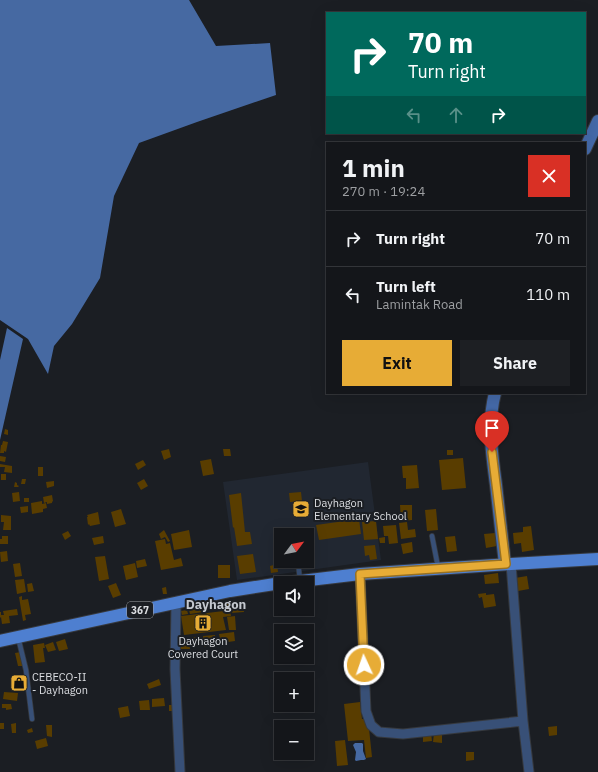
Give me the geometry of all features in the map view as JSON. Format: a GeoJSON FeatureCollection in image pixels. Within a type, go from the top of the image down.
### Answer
{"type":"FeatureCollection","features":[{"type":"Feature","properties":{"kind":"main road"},"geometry":{"type":"LineString","coordinates":[[586,147],[598,121]]}},
{"type":"Feature","properties":{"kind":"main road"},"geometry":{"type":"LineString","coordinates":[[495,394],[490,423],[492,452],[508,564]]}},
{"type":"Feature","properties":{"kind":"main road"},"geometry":{"type":"LineString","coordinates":[[314,579],[360,574],[598,559]]}},
{"type":"Feature","properties":{"kind":"main road","name":"367"},"geometry":{"type":"LineString","coordinates":[[0,640],[230,591],[274,585]]}},
{"type":"Feature","properties":{"kind":"street"},"geometry":{"type":"LineString","coordinates":[[508,564],[529,772]]}},
{"type":"Feature","properties":{"kind":"street"},"geometry":{"type":"LineString","coordinates":[[360,574],[366,711],[371,725],[379,732],[403,734],[523,721]]}},
{"type":"Feature","properties":{"kind":"street"},"geometry":{"type":"LineString","coordinates":[[176,603],[176,668],[180,772]]}},
{"type":"Feature","properties":{"kind":"lane"},"geometry":{"type":"LineString","coordinates":[[432,536],[438,569]]}},
{"type":"Feature","properties":{"kind":"lane"},"geometry":{"type":"LineString","coordinates":[[18,637],[26,670],[32,719]]}},
{"type":"Feature","properties":{"kind":"shaded area","name":"Dayhagon Elementary School"},"geometry":{"type":"Polygon","coordinates":[[[368,462],[381,560],[237,580],[223,482],[368,462]]]}},
{"type":"Feature","properties":{"kind":"water"},"geometry":{"type":"Polygon","coordinates":[[[0,0],[189,0],[216,46],[270,43],[276,95],[139,143],[114,196],[100,278],[72,324],[54,346],[48,374],[28,339],[0,320],[0,0]]]}},
{"type":"Feature","properties":{"kind":"water"},"geometry":{"type":"Polygon","coordinates":[[[7,328],[23,339],[0,440],[0,360],[7,328]]]}},
{"type":"Feature","properties":{"kind":"water"},"geometry":{"type":"Polygon","coordinates":[[[355,743],[363,744],[363,751],[366,759],[355,760],[356,752],[353,745],[355,743]]]}},
{"type":"Feature","properties":{"kind":"building"},"geometry":{"type":"Polygon","coordinates":[[[5,429],[8,430],[8,435],[4,434],[5,429]]]}},
{"type":"Feature","properties":{"kind":"building"},"geometry":{"type":"Polygon","coordinates":[[[3,441],[8,442],[6,452],[4,451],[4,453],[0,453],[1,445],[3,441]]]}},
{"type":"Feature","properties":{"kind":"building"},"geometry":{"type":"Polygon","coordinates":[[[169,449],[171,457],[164,460],[161,451],[169,449]]]}},
{"type":"Feature","properties":{"kind":"building"},"geometry":{"type":"Polygon","coordinates":[[[223,449],[230,449],[231,456],[224,456],[223,449]]]}},
{"type":"Feature","properties":{"kind":"building"},"geometry":{"type":"Polygon","coordinates":[[[447,450],[453,450],[453,455],[447,455],[447,450]]]}},
{"type":"Feature","properties":{"kind":"building"},"geometry":{"type":"Polygon","coordinates":[[[0,456],[6,457],[5,462],[0,461],[0,456]]]}},
{"type":"Feature","properties":{"kind":"building"},"geometry":{"type":"Polygon","coordinates":[[[463,458],[466,488],[442,490],[439,460],[463,458]]]}},
{"type":"Feature","properties":{"kind":"building"},"geometry":{"type":"Polygon","coordinates":[[[211,459],[214,474],[203,476],[200,461],[211,459]]]}},
{"type":"Feature","properties":{"kind":"building"},"geometry":{"type":"Polygon","coordinates":[[[143,460],[146,465],[138,470],[135,464],[143,460]]]}},
{"type":"Feature","properties":{"kind":"building"},"geometry":{"type":"Polygon","coordinates":[[[0,464],[12,466],[12,473],[4,472],[5,467],[0,467],[0,464]]]}},
{"type":"Feature","properties":{"kind":"building"},"geometry":{"type":"Polygon","coordinates":[[[417,465],[419,488],[406,489],[406,478],[403,478],[402,466],[417,465]]]}},
{"type":"Feature","properties":{"kind":"building"},"geometry":{"type":"Polygon","coordinates":[[[38,467],[43,467],[43,476],[38,476],[38,467]]]}},
{"type":"Feature","properties":{"kind":"building"},"geometry":{"type":"Polygon","coordinates":[[[1,474],[6,474],[6,480],[1,480],[1,474]]]}},
{"type":"Feature","properties":{"kind":"building"},"geometry":{"type":"Polygon","coordinates":[[[22,479],[26,479],[25,484],[21,484],[22,479]]]}},
{"type":"Feature","properties":{"kind":"building"},"geometry":{"type":"Polygon","coordinates":[[[144,479],[148,486],[141,490],[137,483],[144,479]]]}},
{"type":"Feature","properties":{"kind":"building"},"geometry":{"type":"Polygon","coordinates":[[[54,481],[54,486],[47,488],[46,482],[54,481]]]}},
{"type":"Feature","properties":{"kind":"building"},"geometry":{"type":"Polygon","coordinates":[[[15,482],[19,486],[18,487],[14,487],[15,482]]]}},
{"type":"Feature","properties":{"kind":"building"},"geometry":{"type":"Polygon","coordinates":[[[19,492],[20,501],[13,502],[12,493],[19,492]]]}},
{"type":"Feature","properties":{"kind":"building"},"geometry":{"type":"Polygon","coordinates":[[[301,492],[302,501],[290,502],[289,493],[301,492]]]}},
{"type":"Feature","properties":{"kind":"building"},"geometry":{"type":"Polygon","coordinates":[[[241,493],[245,532],[250,532],[252,544],[237,546],[229,495],[241,493]]]}},
{"type":"Feature","properties":{"kind":"building"},"geometry":{"type":"Polygon","coordinates":[[[52,495],[52,503],[44,503],[43,497],[52,495]]]}},
{"type":"Feature","properties":{"kind":"building"},"geometry":{"type":"Polygon","coordinates":[[[24,498],[29,498],[29,502],[24,502],[24,498]]]}},
{"type":"Feature","properties":{"kind":"building"},"geometry":{"type":"Polygon","coordinates":[[[42,501],[42,504],[46,503],[47,508],[43,509],[43,512],[32,514],[31,503],[42,501]]]}},
{"type":"Feature","properties":{"kind":"building"},"geometry":{"type":"Polygon","coordinates":[[[400,505],[412,505],[412,520],[401,521],[400,505]]]}},
{"type":"Feature","properties":{"kind":"building"},"geometry":{"type":"Polygon","coordinates":[[[28,506],[28,512],[21,513],[20,507],[28,506]]]}},
{"type":"Feature","properties":{"kind":"building"},"geometry":{"type":"Polygon","coordinates":[[[121,509],[126,524],[115,527],[111,512],[121,509]]]}},
{"type":"Feature","properties":{"kind":"building"},"geometry":{"type":"Polygon","coordinates":[[[436,509],[438,530],[427,531],[425,510],[436,509]]]}},
{"type":"Feature","properties":{"kind":"building"},"geometry":{"type":"Polygon","coordinates":[[[98,512],[100,524],[88,525],[87,515],[98,512]]]}},
{"type":"Feature","properties":{"kind":"building"},"geometry":{"type":"Polygon","coordinates":[[[1,515],[11,516],[11,530],[3,530],[4,522],[1,522],[1,515]]]}},
{"type":"Feature","properties":{"kind":"building"},"geometry":{"type":"Polygon","coordinates":[[[359,519],[361,534],[319,540],[316,525],[359,519]]]}},
{"type":"Feature","properties":{"kind":"building"},"geometry":{"type":"Polygon","coordinates":[[[376,521],[378,539],[364,540],[362,522],[376,521]]]}},
{"type":"Feature","properties":{"kind":"building"},"geometry":{"type":"Polygon","coordinates":[[[407,522],[408,530],[415,529],[416,537],[401,539],[399,523],[407,522]]]}},
{"type":"Feature","properties":{"kind":"building"},"geometry":{"type":"Polygon","coordinates":[[[396,525],[398,543],[389,544],[388,536],[384,536],[383,526],[396,525]]]}},
{"type":"Feature","properties":{"kind":"building"},"geometry":{"type":"Polygon","coordinates":[[[531,526],[534,550],[522,552],[521,543],[514,544],[513,533],[523,532],[523,527],[531,526]]]}},
{"type":"Feature","properties":{"kind":"building"},"geometry":{"type":"Polygon","coordinates":[[[164,530],[170,541],[168,542],[165,537],[161,539],[159,534],[164,530]]]}},
{"type":"Feature","properties":{"kind":"building"},"geometry":{"type":"Polygon","coordinates":[[[189,530],[192,547],[174,550],[171,534],[189,530]]]}},
{"type":"Feature","properties":{"kind":"building"},"geometry":{"type":"Polygon","coordinates":[[[68,531],[71,536],[65,540],[62,534],[68,531]]]}},
{"type":"Feature","properties":{"kind":"building"},"geometry":{"type":"Polygon","coordinates":[[[495,533],[497,546],[486,548],[484,534],[495,533]]]}},
{"type":"Feature","properties":{"kind":"building"},"geometry":{"type":"Polygon","coordinates":[[[2,536],[8,536],[8,544],[0,544],[0,539],[2,539],[2,536]]]}},
{"type":"Feature","properties":{"kind":"building"},"geometry":{"type":"Polygon","coordinates":[[[103,536],[104,543],[94,545],[92,538],[103,536]]]}},
{"type":"Feature","properties":{"kind":"building"},"geometry":{"type":"Polygon","coordinates":[[[455,536],[457,551],[447,552],[445,537],[455,536]]]}},
{"type":"Feature","properties":{"kind":"building"},"geometry":{"type":"Polygon","coordinates":[[[385,537],[385,543],[380,543],[379,538],[385,537]]]}},
{"type":"Feature","properties":{"kind":"building"},"geometry":{"type":"Polygon","coordinates":[[[165,539],[166,544],[170,543],[174,560],[181,558],[183,566],[161,570],[155,541],[165,539]]]}},
{"type":"Feature","properties":{"kind":"building"},"geometry":{"type":"Polygon","coordinates":[[[412,542],[413,552],[403,554],[401,544],[412,542]]]}},
{"type":"Feature","properties":{"kind":"building"},"geometry":{"type":"Polygon","coordinates":[[[375,545],[377,559],[370,560],[369,555],[365,556],[364,546],[375,545]]]}},
{"type":"Feature","properties":{"kind":"building"},"geometry":{"type":"Polygon","coordinates":[[[7,551],[8,561],[1,562],[0,552],[7,551]]]}},
{"type":"Feature","properties":{"kind":"building"},"geometry":{"type":"Polygon","coordinates":[[[253,554],[256,572],[240,574],[237,556],[253,554]]]}},
{"type":"Feature","properties":{"kind":"building"},"geometry":{"type":"Polygon","coordinates":[[[105,556],[109,579],[99,581],[95,557],[105,556]]]}},
{"type":"Feature","properties":{"kind":"building"},"geometry":{"type":"Polygon","coordinates":[[[145,559],[147,566],[137,568],[136,561],[145,559]]]}},
{"type":"Feature","properties":{"kind":"building"},"geometry":{"type":"Polygon","coordinates":[[[20,563],[22,576],[15,577],[13,564],[20,563]]]}},
{"type":"Feature","properties":{"kind":"building"},"geometry":{"type":"Polygon","coordinates":[[[135,563],[138,577],[126,580],[123,566],[135,563]]]}},
{"type":"Feature","properties":{"kind":"building"},"geometry":{"type":"Polygon","coordinates":[[[218,565],[230,565],[230,578],[218,578],[218,565]]]}},
{"type":"Feature","properties":{"kind":"building"},"geometry":{"type":"Polygon","coordinates":[[[274,565],[274,568],[278,568],[278,572],[271,573],[270,566],[274,565]]]}},
{"type":"Feature","properties":{"kind":"building"},"geometry":{"type":"Polygon","coordinates":[[[498,573],[499,583],[485,584],[484,575],[498,573]]]}},
{"type":"Feature","properties":{"kind":"building"},"geometry":{"type":"Polygon","coordinates":[[[527,576],[529,589],[518,591],[515,578],[527,576]]]}},
{"type":"Feature","properties":{"kind":"building"},"geometry":{"type":"Polygon","coordinates":[[[24,579],[26,592],[17,594],[15,580],[24,579]]]}},
{"type":"Feature","properties":{"kind":"building"},"geometry":{"type":"Polygon","coordinates":[[[32,583],[34,591],[28,592],[27,584],[32,583]]]}},
{"type":"Feature","properties":{"kind":"building"},"geometry":{"type":"Polygon","coordinates":[[[116,583],[121,595],[113,598],[108,586],[116,583]]]}},
{"type":"Feature","properties":{"kind":"building"},"geometry":{"type":"Polygon","coordinates":[[[166,587],[167,594],[163,594],[162,588],[166,587]]]}},
{"type":"Feature","properties":{"kind":"building"},"geometry":{"type":"Polygon","coordinates":[[[486,593],[486,595],[494,594],[496,606],[484,608],[482,597],[479,598],[478,594],[486,593]]]}},
{"type":"Feature","properties":{"kind":"building"},"geometry":{"type":"Polygon","coordinates":[[[22,596],[22,600],[28,599],[31,614],[25,615],[26,620],[23,621],[19,597],[22,596]]]}},
{"type":"Feature","properties":{"kind":"building"},"geometry":{"type":"Polygon","coordinates":[[[243,602],[244,612],[231,613],[230,604],[243,602]]]}},
{"type":"Feature","properties":{"kind":"building"},"geometry":{"type":"Polygon","coordinates":[[[221,604],[222,608],[212,609],[212,605],[221,604]]]}},
{"type":"Feature","properties":{"kind":"building","name":"Dayhagon Covered Court"},"geometry":{"type":"Polygon","coordinates":[[[229,604],[231,616],[223,617],[226,630],[184,635],[181,616],[224,611],[223,605],[229,604]]]}},
{"type":"Feature","properties":{"kind":"building"},"geometry":{"type":"Polygon","coordinates":[[[202,608],[203,612],[190,614],[189,610],[202,608]]]}},
{"type":"Feature","properties":{"kind":"building"},"geometry":{"type":"Polygon","coordinates":[[[17,609],[18,615],[9,616],[10,623],[2,624],[0,612],[1,615],[4,615],[3,611],[17,609]]]}},
{"type":"Feature","properties":{"kind":"building"},"geometry":{"type":"Polygon","coordinates":[[[187,610],[188,614],[182,615],[181,611],[187,610]]]}},
{"type":"Feature","properties":{"kind":"building"},"geometry":{"type":"Polygon","coordinates":[[[235,616],[236,630],[229,630],[227,617],[235,616]]]}},
{"type":"Feature","properties":{"kind":"building"},"geometry":{"type":"Polygon","coordinates":[[[234,632],[235,641],[221,643],[219,634],[234,632]]]}},
{"type":"Feature","properties":{"kind":"building"},"geometry":{"type":"Polygon","coordinates":[[[215,635],[217,646],[204,647],[203,636],[215,635]]]}},
{"type":"Feature","properties":{"kind":"building"},"geometry":{"type":"Polygon","coordinates":[[[201,636],[202,645],[191,647],[190,638],[201,636]]]}},
{"type":"Feature","properties":{"kind":"building"},"geometry":{"type":"Polygon","coordinates":[[[65,639],[68,649],[59,651],[56,642],[65,639]]]}},
{"type":"Feature","properties":{"kind":"building"},"geometry":{"type":"Polygon","coordinates":[[[189,641],[190,649],[181,649],[181,642],[189,641]]]}},
{"type":"Feature","properties":{"kind":"building"},"geometry":{"type":"Polygon","coordinates":[[[53,642],[56,650],[48,652],[45,645],[53,642]]]}},
{"type":"Feature","properties":{"kind":"building"},"geometry":{"type":"Polygon","coordinates":[[[44,643],[45,648],[43,648],[45,662],[35,663],[33,645],[44,643]]]}},
{"type":"Feature","properties":{"kind":"building"},"geometry":{"type":"Polygon","coordinates":[[[21,652],[23,666],[18,666],[15,653],[21,652]]]}},
{"type":"Feature","properties":{"kind":"building"},"geometry":{"type":"Polygon","coordinates":[[[159,679],[161,685],[149,689],[147,684],[159,679]]]}},
{"type":"Feature","properties":{"kind":"building"},"geometry":{"type":"Polygon","coordinates":[[[4,692],[18,693],[17,701],[3,699],[4,692]]]}},
{"type":"Feature","properties":{"kind":"building"},"geometry":{"type":"Polygon","coordinates":[[[164,698],[165,706],[152,707],[152,699],[164,698]]]}},
{"type":"Feature","properties":{"kind":"building"},"geometry":{"type":"Polygon","coordinates":[[[149,700],[150,710],[140,710],[139,701],[149,700]]]}},
{"type":"Feature","properties":{"kind":"building"},"geometry":{"type":"Polygon","coordinates":[[[360,702],[362,719],[368,719],[372,757],[366,758],[364,740],[348,741],[344,704],[360,702]]]}},
{"type":"Feature","properties":{"kind":"building"},"geometry":{"type":"Polygon","coordinates":[[[2,704],[11,704],[12,709],[6,710],[6,708],[2,708],[2,704]]]}},
{"type":"Feature","properties":{"kind":"building"},"geometry":{"type":"Polygon","coordinates":[[[169,705],[174,705],[175,711],[169,711],[169,705]]]}},
{"type":"Feature","properties":{"kind":"building"},"geometry":{"type":"Polygon","coordinates":[[[128,706],[130,716],[120,718],[118,708],[128,706]]]}},
{"type":"Feature","properties":{"kind":"building"},"geometry":{"type":"Polygon","coordinates":[[[0,723],[4,723],[4,729],[0,729],[0,723]]]}},
{"type":"Feature","properties":{"kind":"building"},"geometry":{"type":"Polygon","coordinates":[[[16,723],[16,733],[12,733],[11,724],[16,723]]]}},
{"type":"Feature","properties":{"kind":"building"},"geometry":{"type":"Polygon","coordinates":[[[46,725],[52,725],[52,737],[47,736],[46,725]]]}},
{"type":"Feature","properties":{"kind":"building"},"geometry":{"type":"Polygon","coordinates":[[[557,726],[557,735],[549,736],[548,727],[557,726]]]}},
{"type":"Feature","properties":{"kind":"building"},"geometry":{"type":"Polygon","coordinates":[[[32,728],[33,732],[28,733],[27,730],[32,728]]]}},
{"type":"Feature","properties":{"kind":"building"},"geometry":{"type":"Polygon","coordinates":[[[423,733],[431,733],[432,741],[423,742],[423,733]]]}},
{"type":"Feature","properties":{"kind":"building"},"geometry":{"type":"Polygon","coordinates":[[[434,733],[442,733],[442,743],[433,742],[434,733]]]}},
{"type":"Feature","properties":{"kind":"building"},"geometry":{"type":"Polygon","coordinates":[[[46,738],[48,746],[37,749],[35,741],[46,738]]]}},
{"type":"Feature","properties":{"kind":"building"},"geometry":{"type":"Polygon","coordinates":[[[345,740],[348,765],[337,766],[335,741],[345,740]]]}},
{"type":"Feature","properties":{"kind":"building"},"geometry":{"type":"Polygon","coordinates":[[[466,752],[474,752],[474,760],[466,761],[466,752]]]}},
{"type":"Feature","properties":{"kind":"place","name":"Dayhagon Elementary School"},"geometry":{"type":"Point","coordinates":[301,509]}},
{"type":"Feature","properties":{"kind":"place","name":"Dayhagon Covered Court"},"geometry":{"type":"Point","coordinates":[203,623]}},
{"type":"Feature","properties":{"kind":"place","name":"CEBECO-II - Dayhagon"},"geometry":{"type":"Point","coordinates":[19,683]}},
{"type":"Feature","properties":{"kind":"district","name":"Dayhagon"},"geometry":{"type":"Point","coordinates":[216,604]}},
{"type":"Feature","properties":{"kind":"route"},"geometry":{"type":"LineString","coordinates":[[364,665],[360,574],[506,564],[492,452]]}}]}
